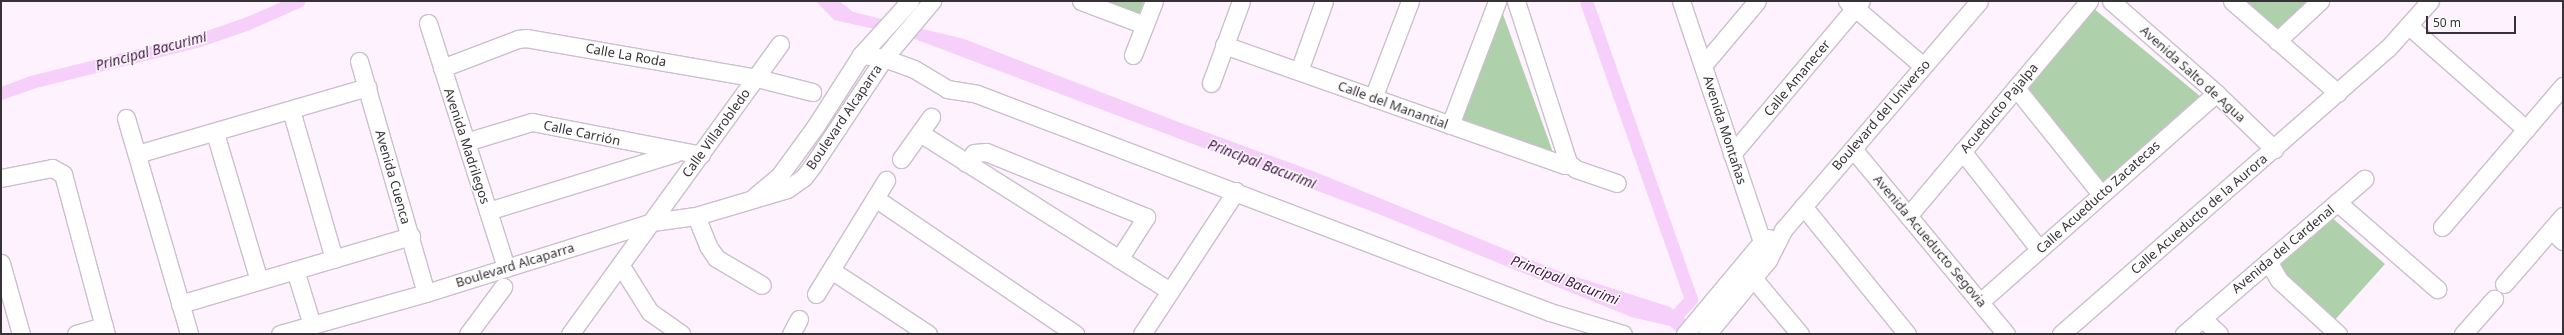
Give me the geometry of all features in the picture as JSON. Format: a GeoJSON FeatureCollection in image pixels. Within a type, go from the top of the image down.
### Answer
{"type":"FeatureCollection","features":[{"type":"Feature","properties":{"kind":"street"},"geometry":{"type":"LineString","coordinates":[[1080,1],[1145,25]]}},
{"type":"Feature","properties":{"kind":"street"},"geometry":{"type":"LineString","coordinates":[[1133,55],[1154,1]]}},
{"type":"Feature","properties":{"kind":"street"},"geometry":{"type":"LineString","coordinates":[[1210,83],[1241,1]]}},
{"type":"Feature","properties":{"kind":"street"},"geometry":{"type":"LineString","coordinates":[[1299,71],[1324,1]]}},
{"type":"Feature","properties":{"kind":"street"},"geometry":{"type":"LineString","coordinates":[[1373,98],[1410,1]]}},
{"type":"Feature","properties":{"kind":"street"},"geometry":{"type":"LineString","coordinates":[[1450,125],[1497,1]]}},
{"type":"Feature","properties":{"kind":"street"},"geometry":{"type":"LineString","coordinates":[[1516,1],[1564,164]]}},
{"type":"Feature","properties":{"kind":"street","name":"Avenida Montañas"},"geometry":{"type":"LineString","coordinates":[[1681,1],[1704,64],[1732,154],[1768,260]]}},
{"type":"Feature","properties":{"kind":"street"},"geometry":{"type":"LineString","coordinates":[[1704,64],[1757,1]]}},
{"type":"Feature","properties":{"kind":"street","name":"Boulevard del Universo"},"geometry":{"type":"LineString","coordinates":[[1707,334],[1768,260],[1783,230],[1979,1]]}},
{"type":"Feature","properties":{"kind":"street","name":"Acueducto Pajalpa"},"geometry":{"type":"LineString","coordinates":[[1908,216],[2089,1]]}},
{"type":"Feature","properties":{"kind":"street","name":"Avenida Salto de Agua"},"geometry":{"type":"LineString","coordinates":[[2111,1],[2216,93],[2274,149]]}},
{"type":"Feature","properties":{"kind":"street"},"geometry":{"type":"LineString","coordinates":[[2232,1],[2338,93]]}},
{"type":"Feature","properties":{"kind":"street"},"geometry":{"type":"LineString","coordinates":[[2277,41],[2320,1]]}},
{"type":"Feature","properties":{"kind":"street","name":"Calle Acueducto de la Aurora"},"geometry":{"type":"LineString","coordinates":[[2060,334],[2274,149],[2388,48],[2430,1]]}},
{"type":"Feature","properties":{"kind":"street"},"geometry":{"type":"LineString","coordinates":[[1854,3],[1923,66]]}},
{"type":"Feature","properties":{"kind":"street","name":"Calle Amanecer"},"geometry":{"type":"LineString","coordinates":[[1732,154],[1854,3]]}},
{"type":"Feature","properties":{"kind":"street","name":"Boulevard Alcaparra"},"geometry":{"type":"LineString","coordinates":[[751,200],[780,175],[815,127],[865,51],[917,6]]}},
{"type":"Feature","properties":{"kind":"street","name":"Boulevard Alcaparra"},"geometry":{"type":"LineString","coordinates":[[280,334],[313,328],[652,222],[696,216],[778,193],[804,177],[887,54],[917,6]]}},
{"type":"Feature","properties":{"kind":"street","name":"Avenida Madrilegos"},"geometry":{"type":"LineString","coordinates":[[428,23],[506,268]]}},
{"type":"Feature","properties":{"kind":"street"},"geometry":{"type":"LineString","coordinates":[[2409,26],[2526,129]]}},
{"type":"Feature","properties":{"kind":"street","name":"Calle La Roda"},"geometry":{"type":"LineString","coordinates":[[442,68],[518,39],[526,38],[757,78],[812,92]]}},
{"type":"Feature","properties":{"kind":"street","name":"Calle Villarobledo"},"geometry":{"type":"LineString","coordinates":[[572,333],[780,44]]}},
{"type":"Feature","properties":{"kind":"street","name":"Calle del Manantial"},"geometry":{"type":"LineString","coordinates":[[1224,45],[1564,164],[1576,170],[1617,183]]}},
{"type":"Feature","properties":{"kind":"street"},"geometry":{"type":"LineString","coordinates":[[865,51],[887,54],[947,89],[977,94],[1236,191],[1550,312],[1623,334]]}},
{"type":"Feature","properties":{"kind":"street","name":"Avenida Cuenca"},"geometry":{"type":"LineString","coordinates":[[359,61],[411,236],[426,293]]}},
{"type":"Feature","properties":{"kind":"street"},"geometry":{"type":"LineString","coordinates":[[137,154],[367,87]]}},
{"type":"Feature","properties":{"kind":"street"},"geometry":{"type":"LineString","coordinates":[[2016,88],[2101,194]]}},
{"type":"Feature","properties":{"kind":"street"},"geometry":{"type":"LineString","coordinates":[[2442,227],[2562,89]]}},
{"type":"Feature","properties":{"kind":"street","name":"Calle Acueducto Zacatecas"},"geometry":{"type":"LineString","coordinates":[[1980,302],[2216,93]]}},
{"type":"Feature","properties":{"kind":"street"},"geometry":{"type":"LineString","coordinates":[[291,110],[334,259]]}},
{"type":"Feature","properties":{"kind":"street"},"geometry":{"type":"LineString","coordinates":[[901,159],[931,117]]}},
{"type":"Feature","properties":{"kind":"street"},"geometry":{"type":"LineString","coordinates":[[126,118],[189,334]]}},
{"type":"Feature","properties":{"kind":"street","name":"Calle Carrión"},"geometry":{"type":"LineString","coordinates":[[466,142],[532,122],[677,152],[701,155]]}},
{"type":"Feature","properties":{"kind":"street"},"geometry":{"type":"LineString","coordinates":[[215,132],[259,281]]}},
{"type":"Feature","properties":{"kind":"street"},"geometry":{"type":"LineString","coordinates":[[920,133],[1170,291]]}},
{"type":"Feature","properties":{"kind":"street","name":"Avenida Acueducto Segovia"},"geometry":{"type":"LineString","coordinates":[[1853,149],[2006,334]]}},
{"type":"Feature","properties":{"kind":"street"},"geometry":{"type":"LineString","coordinates":[[1962,151],[2039,249]]}},
{"type":"Feature","properties":{"kind":"street"},"geometry":{"type":"LineString","coordinates":[[488,211],[677,152]]}},
{"type":"Feature","properties":{"kind":"street"},"geometry":{"type":"LineString","coordinates":[[966,163],[974,153],[986,152],[1146,217],[1119,259]]}},
{"type":"Feature","properties":{"kind":"street"},"geometry":{"type":"LineString","coordinates":[[1,178],[52,168],[63,174],[105,330],[76,334]]}},
{"type":"Feature","properties":{"kind":"street"},"geometry":{"type":"LineString","coordinates":[[816,294],[886,180]]}},
{"type":"Feature","properties":{"kind":"street","name":"Avenida del Cardenal"},"geometry":{"type":"LineString","coordinates":[[2184,334],[2235,290],[2272,269],[2337,202],[2364,180]]}},
{"type":"Feature","properties":{"kind":"street"},"geometry":{"type":"LineString","coordinates":[[1142,334],[1236,191]]}},
{"type":"Feature","properties":{"kind":"street"},"geometry":{"type":"LineString","coordinates":[[875,198],[1070,332]]}},
{"type":"Feature","properties":{"kind":"street"},"geometry":{"type":"LineString","coordinates":[[2337,202],[2437,289]]}},
{"type":"Feature","properties":{"kind":"street"},"geometry":{"type":"LineString","coordinates":[[1803,206],[1907,334]]}},
{"type":"Feature","properties":{"kind":"street"},"geometry":{"type":"LineString","coordinates":[[696,216],[716,258],[762,285]]}},
{"type":"Feature","properties":{"kind":"street"},"geometry":{"type":"LineString","coordinates":[[2504,284],[2557,235],[2563,216]]}},
{"type":"Feature","properties":{"kind":"street","name":"Boulevard del Universo"},"geometry":{"type":"LineString","coordinates":[[1685,334],[1762,242],[1783,230]]}},
{"type":"Feature","properties":{"kind":"street"},"geometry":{"type":"LineString","coordinates":[[180,304],[411,236]]}},
{"type":"Feature","properties":{"kind":"street"},"geometry":{"type":"LineString","coordinates":[[1,263],[21,334]]}},
{"type":"Feature","properties":{"kind":"street"},"geometry":{"type":"LineString","coordinates":[[621,266],[650,312],[681,334]]}},
{"type":"Feature","properties":{"kind":"street"},"geometry":{"type":"LineString","coordinates":[[2272,269],[2338,334]]}},
{"type":"Feature","properties":{"kind":"street"},"geometry":{"type":"LineString","coordinates":[[295,270],[313,328]]}},
{"type":"Feature","properties":{"kind":"street"},"geometry":{"type":"LineString","coordinates":[[831,270],[928,334]]}},
{"type":"Feature","properties":{"kind":"street"},"geometry":{"type":"LineString","coordinates":[[1753,278],[1800,334]]}},
{"type":"Feature","properties":{"kind":"street"},"geometry":{"type":"LineString","coordinates":[[468,334],[503,287]]}},
{"type":"Feature","properties":{"kind":"street"},"geometry":{"type":"LineString","coordinates":[[1714,299],[1722,316]]}},
{"type":"Feature","properties":{"kind":"street"},"geometry":{"type":"LineString","coordinates":[[2463,334],[2494,299]]}},
{"type":"Feature","properties":{"kind":"street"},"geometry":{"type":"LineString","coordinates":[[2202,318],[2219,334]]}},
{"type":"Feature","properties":{"kind":"street"},"geometry":{"type":"LineString","coordinates":[[791,334],[799,319]]}},
{"type":"Feature","properties":{"kind":"green space"},"geometry":{"type":"Polygon","coordinates":[[[1103,1],[1144,1],[1139,15],[1103,1]]]}},
{"type":"Feature","properties":{"kind":"green space"},"geometry":{"type":"Polygon","coordinates":[[[2228,1],[2310,1],[2269,37],[2228,1]]]}},
{"type":"Feature","properties":{"kind":"green space"},"geometry":{"type":"Polygon","coordinates":[[[1500,6],[1555,158],[1455,124],[1500,6]]]}},
{"type":"Feature","properties":{"kind":"green space"},"geometry":{"type":"Polygon","coordinates":[[[2093,8],[2206,101],[2099,189],[2019,94],[2093,8]]]}},
{"type":"Feature","properties":{"kind":"green space"},"geometry":{"type":"Polygon","coordinates":[[[2330,216],[2385,264],[2333,322],[2276,277],[2279,260],[2330,216]]]}},
{"type":"Feature","properties":{"kind":"water"},"geometry":{"type":"Polygon","coordinates":[[[816,1],[839,1],[853,12],[964,39],[1181,123],[1318,173],[1561,272],[1670,307],[1704,334],[1679,334],[1670,326],[1631,317],[1376,213],[907,36],[834,20],[816,1]]]}},
{"type":"Feature","properties":{"kind":"waterway","name":"Principal Bacurimi"},"geometry":{"type":"LineString","coordinates":[[1,93],[31,82],[199,40],[248,23],[298,1]]}},
{"type":"Feature","properties":{"kind":"waterway"},"geometry":{"type":"LineString","coordinates":[[1586,1],[1691,299],[1675,317]]}}]}
